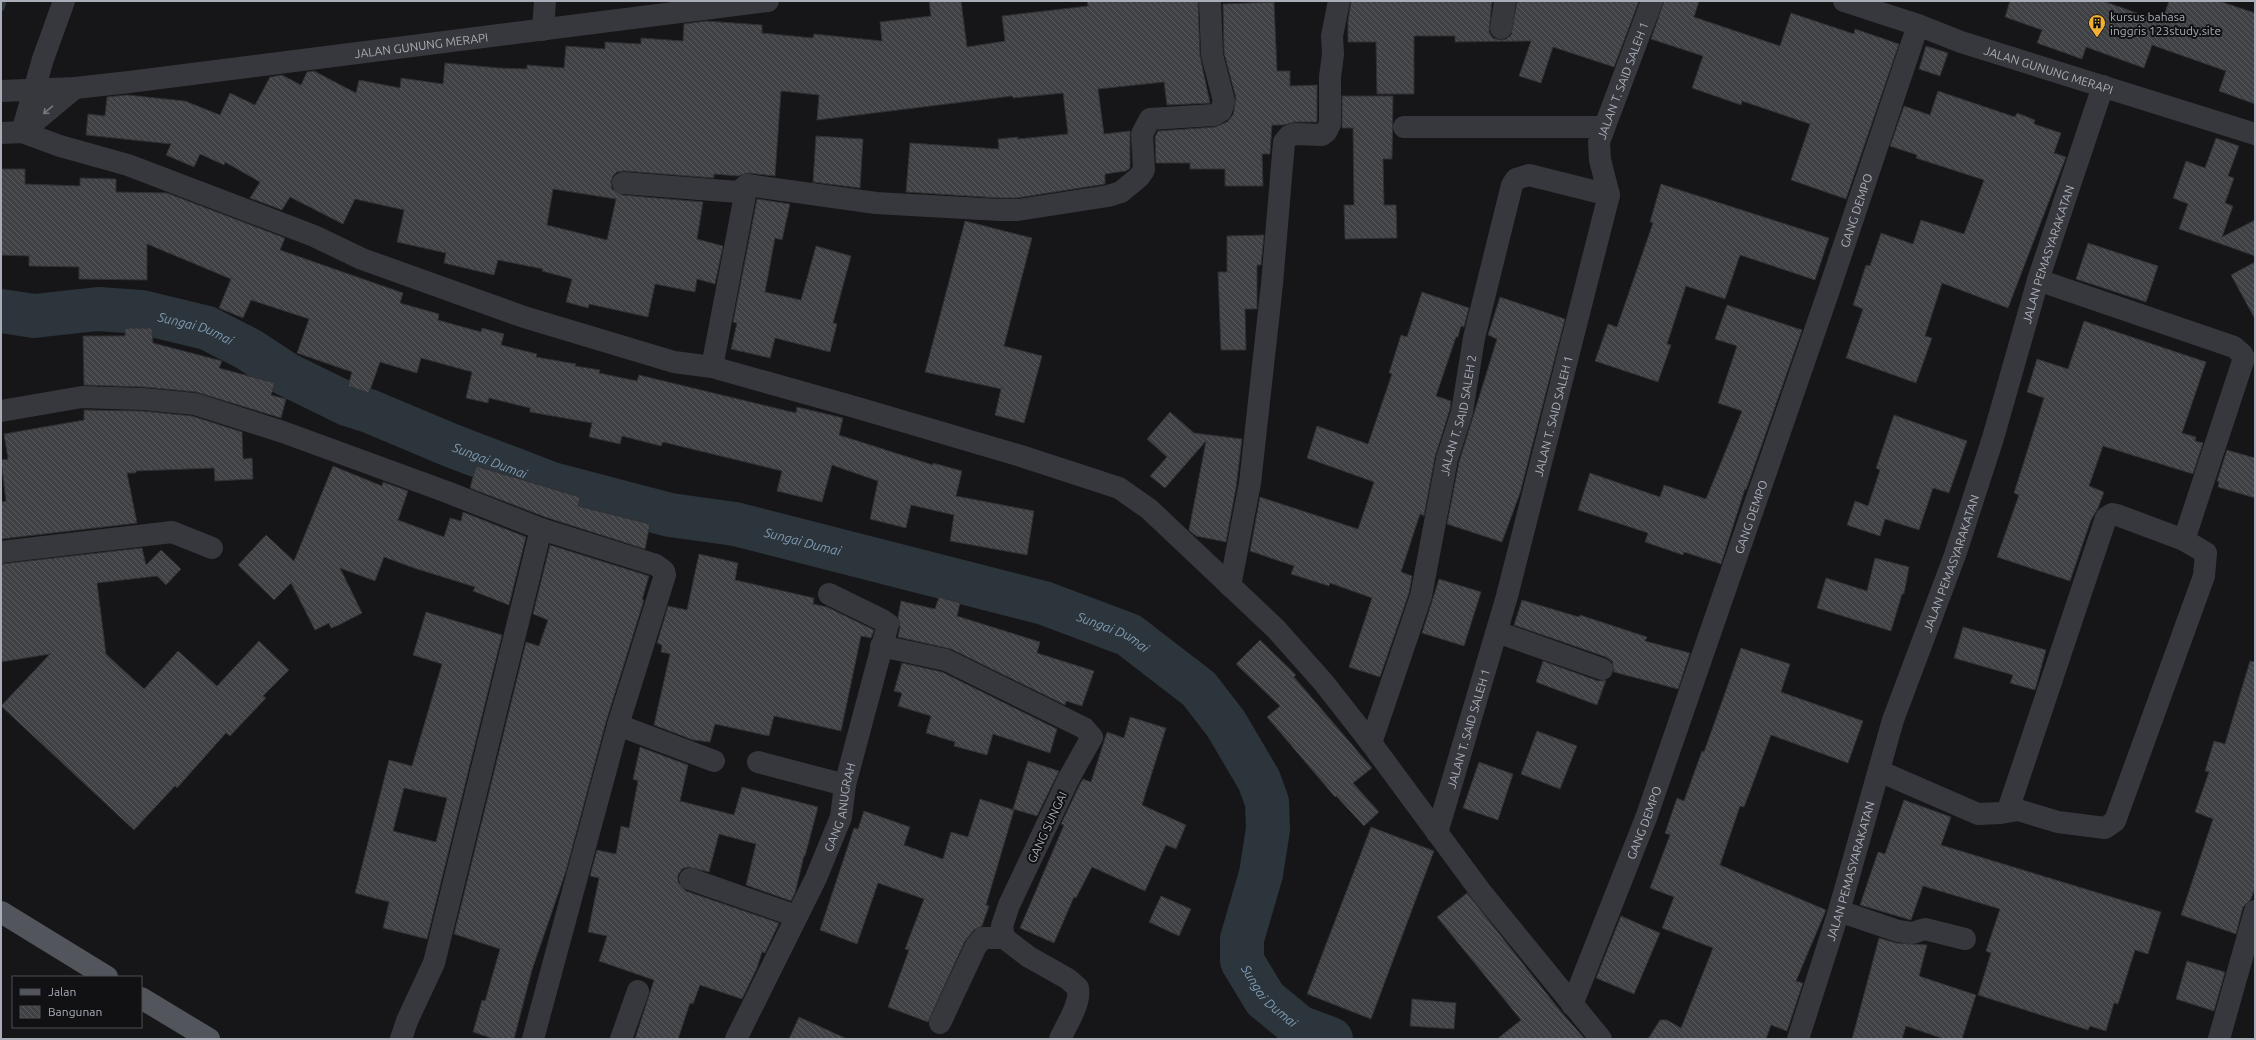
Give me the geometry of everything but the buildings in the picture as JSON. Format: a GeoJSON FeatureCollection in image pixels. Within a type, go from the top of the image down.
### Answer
{"type":"FeatureCollection","features":[{"type":"Feature","properties":{"kind":"main road"},"geometry":{"type":"LineString","coordinates":[[1,912],[105,976]]}},
{"type":"Feature","properties":{"kind":"main road"},"geometry":{"type":"LineString","coordinates":[[142,999],[209,1039]]}},
{"type":"Feature","properties":{"kind":"street"},"geometry":{"type":"LineString","coordinates":[[22,132],[34,90],[64,1]]}},
{"type":"Feature","properties":{"kind":"street"},"geometry":{"type":"LineString","coordinates":[[543,30],[546,1]]}},
{"type":"Feature","properties":{"kind":"street","name":"JALAN GUNUNG MERAPI"},"geometry":{"type":"LineString","coordinates":[[1,91],[74,88],[768,1]]}},
{"type":"Feature","properties":{"kind":"street"},"geometry":{"type":"LineString","coordinates":[[623,183],[738,192],[747,186],[876,203],[1000,210],[1018,210],[1115,195],[1139,177],[1144,170],[1142,134],[1150,119],[1214,116],[1223,107],[1224,101],[1212,55],[1210,1]]}},
{"type":"Feature","properties":{"kind":"street"},"geometry":{"type":"LineString","coordinates":[[1230,586],[1250,483],[1272,284],[1284,142],[1289,136],[1295,134],[1322,135],[1326,132],[1330,124],[1330,77],[1333,54],[1332,36],[1339,1]]}},
{"type":"Feature","properties":{"kind":"street"},"geometry":{"type":"LineString","coordinates":[[1501,28],[1505,1]]}},
{"type":"Feature","properties":{"kind":"street","name":"JALAN T. SAID SALEH 1"},"geometry":{"type":"LineString","coordinates":[[1437,832],[1497,632],[1609,195],[1600,160],[1599,142],[1603,127],[1652,1]]}},
{"type":"Feature","properties":{"kind":"street","name":"JALAN GUNUNG MERAPI"},"geometry":{"type":"LineString","coordinates":[[1844,1],[1918,25],[1961,42],[2255,134]]}},
{"type":"Feature","properties":{"kind":"street","name":"GANG DEMPO"},"geometry":{"type":"LineString","coordinates":[[1572,1005],[1646,818],[1825,300],[1918,25]]}},
{"type":"Feature","properties":{"kind":"street","name":"JALAN PEMASYARAKATAN"},"geometry":{"type":"LineString","coordinates":[[1798,1039],[1839,911],[1893,720],[1954,555],[1986,460],[2038,280],[2103,86]]}},
{"type":"Feature","properties":{"kind":"street"},"geometry":{"type":"LineString","coordinates":[[22,132],[74,88]]}},
{"type":"Feature","properties":{"kind":"street"},"geometry":{"type":"LineString","coordinates":[[1404,127],[1603,127]]}},
{"type":"Feature","properties":{"kind":"street"},"geometry":{"type":"LineString","coordinates":[[1,133],[22,132],[60,146],[128,165],[314,236],[362,259],[467,298],[674,362],[712,367],[1021,456],[1119,488],[1149,509],[1276,629],[1324,683],[1371,743],[1481,892],[1600,1039]]}},
{"type":"Feature","properties":{"kind":"street","name":"JALAN T. SAID SALEH 2"},"geometry":{"type":"LineString","coordinates":[[1371,743],[1421,596],[1447,459],[1462,412],[1474,338],[1512,185],[1516,179],[1529,175],[1609,195]]}},
{"type":"Feature","properties":{"kind":"street"},"geometry":{"type":"LineString","coordinates":[[712,367],[747,186]]}},
{"type":"Feature","properties":{"kind":"street"},"geometry":{"type":"LineString","coordinates":[[2038,280],[2234,347],[2242,354],[2244,358],[2184,540]]}},
{"type":"Feature","properties":{"kind":"street"},"geometry":{"type":"LineString","coordinates":[[1,410],[82,397],[143,399],[195,404],[283,432],[439,489],[541,529],[656,565],[664,570],[666,575],[618,725],[533,1039]]}},
{"type":"Feature","properties":{"kind":"street"},"geometry":{"type":"LineString","coordinates":[[1878,772],[1978,814],[2001,813],[2008,810],[2018,810],[2058,822],[2105,828],[2115,821],[2204,576],[2206,553],[2184,540],[2117,515],[2112,514],[2106,518],[2008,810]]}},
{"type":"Feature","properties":{"kind":"street"},"geometry":{"type":"LineString","coordinates":[[401,1039],[407,1021],[434,963],[541,529]]}},
{"type":"Feature","properties":{"kind":"street"},"geometry":{"type":"LineString","coordinates":[[1,552],[172,532],[212,548]]}},
{"type":"Feature","properties":{"kind":"street","name":"GANG ANUGRAH"},"geometry":{"type":"LineString","coordinates":[[736,1039],[816,878],[840,817],[845,785],[888,624],[885,621],[829,594]]}},
{"type":"Feature","properties":{"kind":"street"},"geometry":{"type":"LineString","coordinates":[[1497,632],[1602,669]]}},
{"type":"Feature","properties":{"kind":"street","name":"GANG SUNGAI"},"geometry":{"type":"LineString","coordinates":[[881,646],[946,660],[1084,728],[1092,737],[1069,778],[1009,904],[1002,926],[1004,938]]}},
{"type":"Feature","properties":{"kind":"street"},"geometry":{"type":"LineString","coordinates":[[618,725],[714,761]]}},
{"type":"Feature","properties":{"kind":"street"},"geometry":{"type":"LineString","coordinates":[[758,762],[845,785]]}},
{"type":"Feature","properties":{"kind":"street"},"geometry":{"type":"LineString","coordinates":[[690,879],[796,916]]}},
{"type":"Feature","properties":{"kind":"street"},"geometry":{"type":"LineString","coordinates":[[1839,911],[1898,931],[1912,933],[1925,929],[1965,939]]}},
{"type":"Feature","properties":{"kind":"street"},"geometry":{"type":"LineString","coordinates":[[2219,1039],[2255,911]]}},
{"type":"Feature","properties":{"kind":"street"},"geometry":{"type":"LineString","coordinates":[[940,1023],[976,946],[983,938],[1004,938],[1029,957],[1068,979],[1078,988],[1078,996],[1074,1008],[1060,1039]]}},
{"type":"Feature","properties":{"kind":"street"},"geometry":{"type":"LineString","coordinates":[[621,1039],[638,991]]}},
{"type":"Feature","properties":{"kind":"waterway"},"geometry":{"type":"LineString","coordinates":[[1,8],[3,1]]}},
{"type":"Feature","properties":{"kind":"waterway","name":"Sungai Dumai"},"geometry":{"type":"LineString","coordinates":[[1,311],[34,316],[98,309],[141,312],[207,328],[248,349],[286,374],[347,404],[369,411],[450,445],[552,484],[670,515],[735,524],[1044,603],[1129,635],[1199,689],[1226,724],[1259,780],[1267,802],[1268,829],[1261,874],[1242,939],[1242,961],[1265,999],[1299,1027],[1331,1039]]}},
{"type":"Feature","properties":{"kind":"place","name":"kursus bahasa inggris 123study.site"},"geometry":{"type":"Point","coordinates":[2097,38]}}]}
